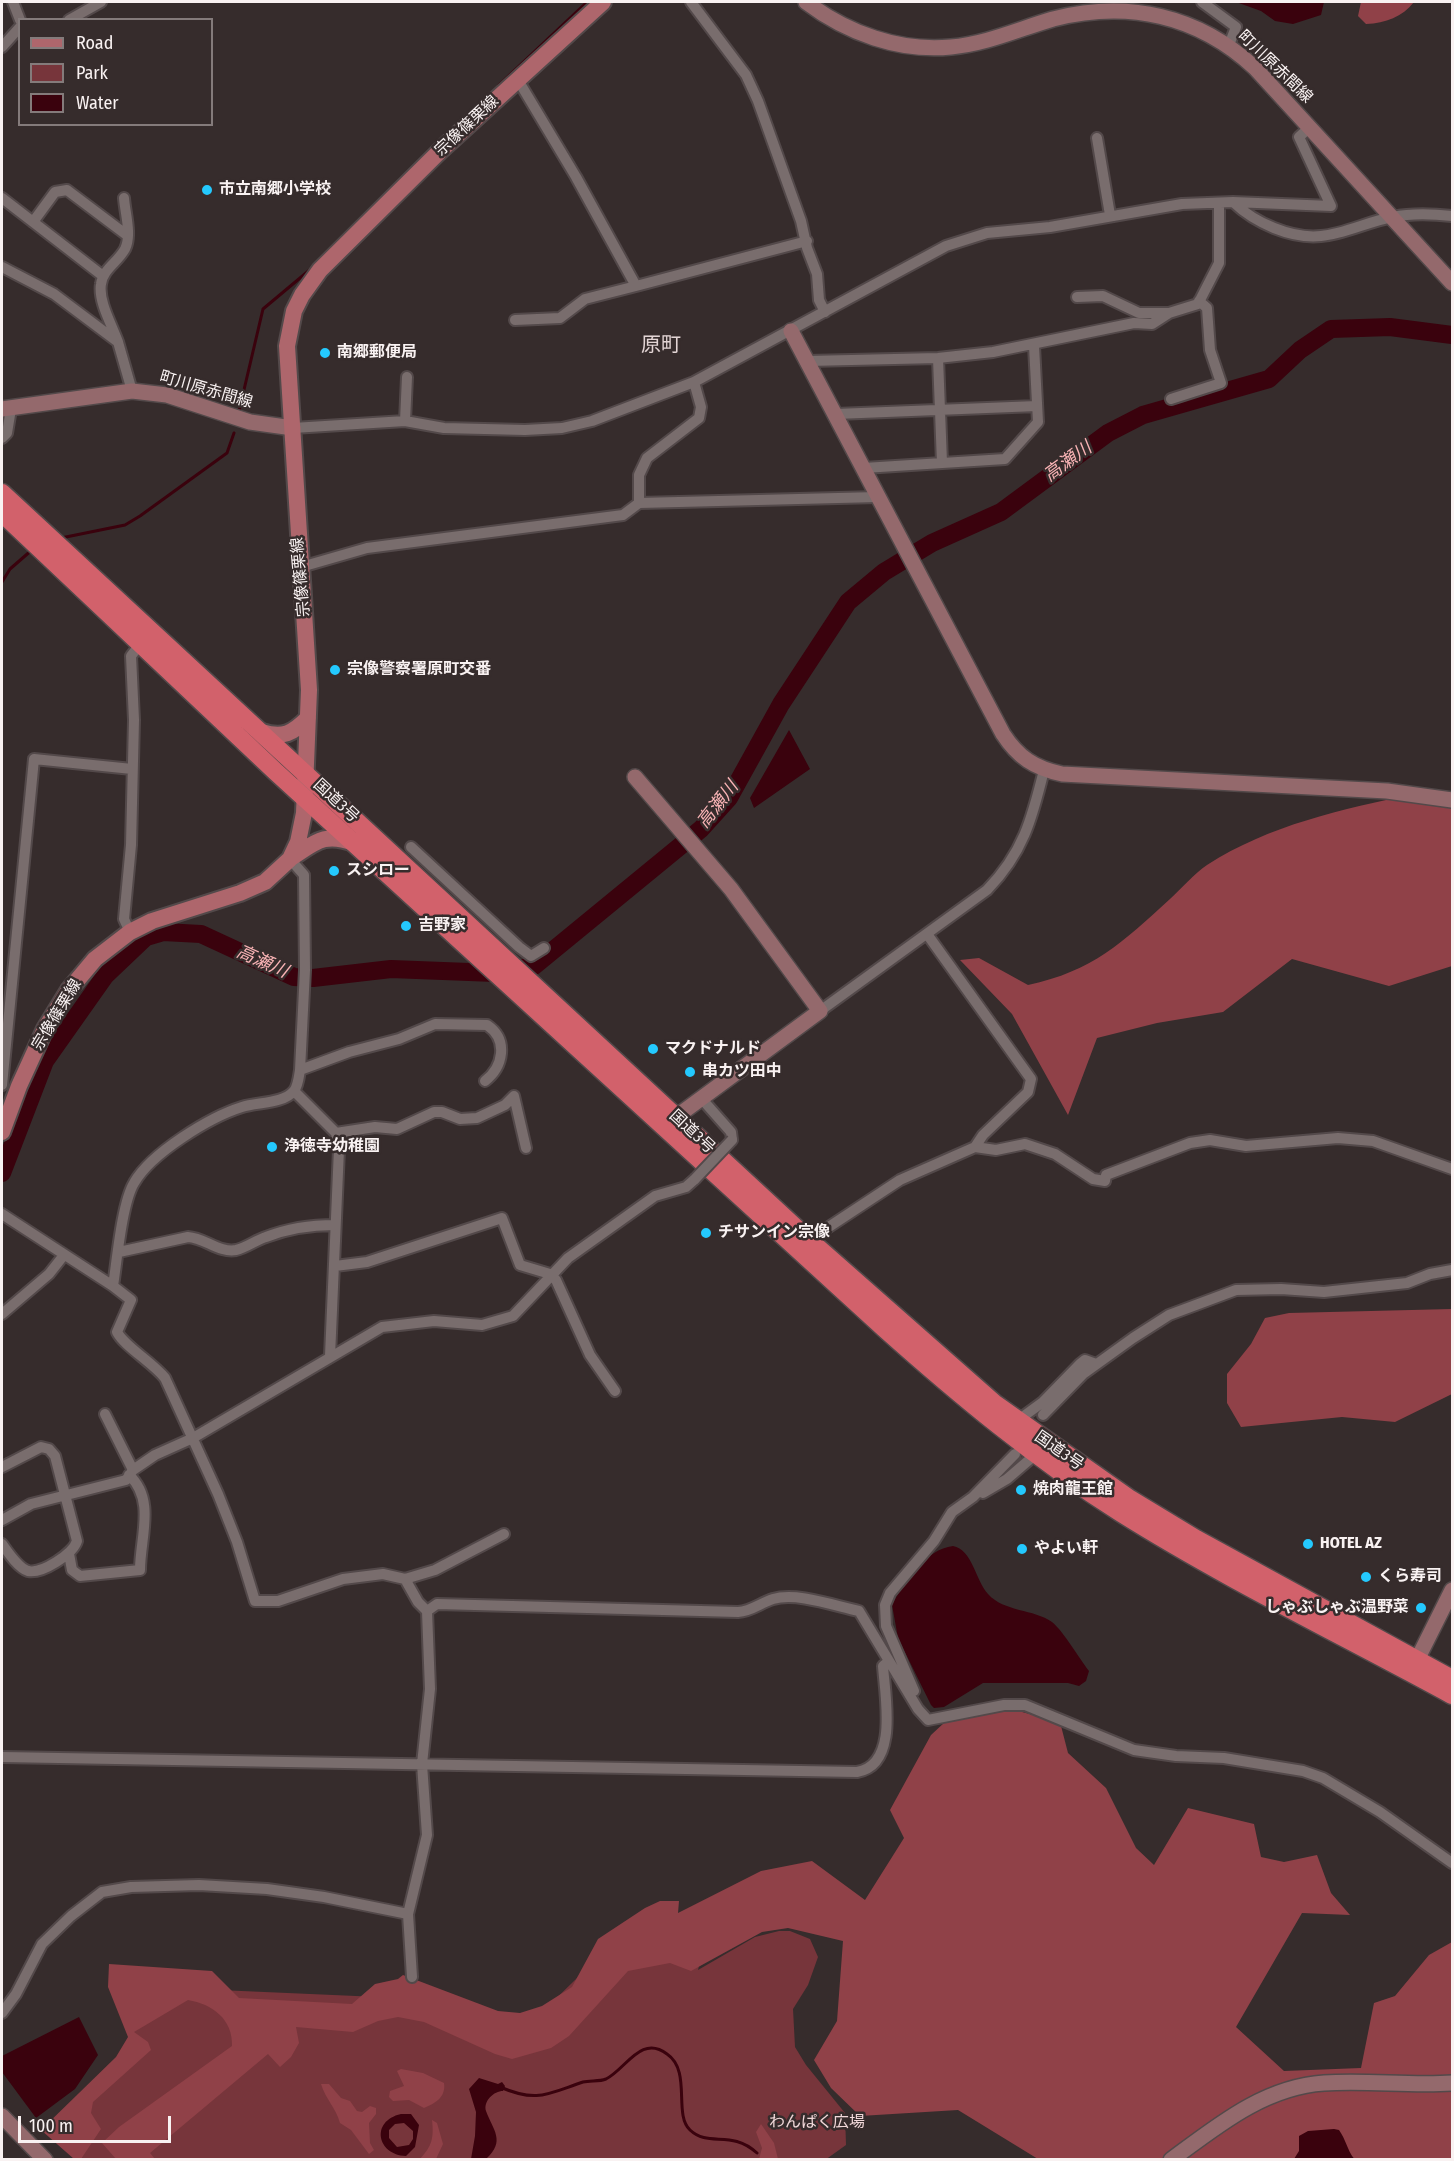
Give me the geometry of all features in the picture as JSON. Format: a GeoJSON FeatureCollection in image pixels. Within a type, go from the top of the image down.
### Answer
{"type":"FeatureCollection","features":[{"type":"Feature","properties":{"kind":"highway","name":"国道3号"},"geometry":{"type":"LineString","coordinates":[[2,493],[36,535],[52,550],[262,732],[503,956],[520,982],[934,1373],[1036,1454],[1122,1514],[1256,1591],[1452,1695]]}},
{"type":"Feature","properties":{"kind":"highway","name":"国道3号"},"geometry":{"type":"LineString","coordinates":[[2,513],[36,535]]}},
{"type":"Feature","properties":{"kind":"highway","name":"国道3号"},"geometry":{"type":"LineString","coordinates":[[52,550],[141,643],[355,844],[485,961],[520,982],[676,1117],[893,1316],[1017,1421],[1087,1471],[1196,1539],[1452,1678]]}},
{"type":"Feature","properties":{"kind":"main road","name":"宗像篠栗線"},"geometry":{"type":"LineString","coordinates":[[3,1125],[40,1039],[69,990],[95,959],[130,932],[152,921],[265,882],[290,859],[303,827],[309,690],[302,567],[296,518],[289,326],[302,295],[320,270],[434,156],[603,2]]}},
{"type":"Feature","properties":{"kind":"main road"},"geometry":{"type":"LineString","coordinates":[[262,732],[274,736],[291,733],[308,718]]}},
{"type":"Feature","properties":{"kind":"main road"},"geometry":{"type":"LineString","coordinates":[[290,859],[317,841],[330,836],[355,844]]}},
{"type":"Feature","properties":{"kind":"street"},"geometry":{"type":"LineString","coordinates":[[13,2],[19,18]]}},
{"type":"Feature","properties":{"kind":"street"},"geometry":{"type":"LineString","coordinates":[[73,18],[101,2]]}},
{"type":"Feature","properties":{"kind":"street"},"geometry":{"type":"LineString","coordinates":[[691,2],[746,75],[758,101],[807,241],[807,248],[818,274],[819,300],[825,312]]}},
{"type":"Feature","properties":{"kind":"street","name":"町川原赤間線"},"geometry":{"type":"LineString","coordinates":[[806,2],[836,21],[869,37],[907,46],[950,47],[970,44],[1070,14],[1116,9],[1149,11],[1181,20],[1229,45],[1255,68],[1452,283]]}},
{"type":"Feature","properties":{"kind":"street"},"geometry":{"type":"LineString","coordinates":[[1202,2],[1236,27],[1229,45]]}},
{"type":"Feature","properties":{"kind":"street"},"geometry":{"type":"LineString","coordinates":[[2,47],[18,29]]}},
{"type":"Feature","properties":{"kind":"street"},"geometry":{"type":"LineString","coordinates":[[518,80],[576,177],[636,286]]}},
{"type":"Feature","properties":{"kind":"street"},"geometry":{"type":"LineString","coordinates":[[293,428],[405,421],[444,428],[562,428],[637,406],[694,382],[946,246],[987,233],[1050,227],[1182,204],[1233,202],[1331,206],[1299,137],[1311,127]]}},
{"type":"Feature","properties":{"kind":"street"},"geometry":{"type":"LineString","coordinates":[[1096,138],[1110,215]]}},
{"type":"Feature","properties":{"kind":"street"},"geometry":{"type":"LineString","coordinates":[[33,222],[55,192],[67,190],[128,236]]}},
{"type":"Feature","properties":{"kind":"street"},"geometry":{"type":"LineString","coordinates":[[2,198],[103,276]]}},
{"type":"Feature","properties":{"kind":"street"},"geometry":{"type":"LineString","coordinates":[[124,198],[128,236],[121,256],[103,276],[100,294],[118,342],[132,391]]}},
{"type":"Feature","properties":{"kind":"street"},"geometry":{"type":"LineString","coordinates":[[1233,202],[1241,210],[1279,230],[1309,236],[1323,236],[1392,217],[1434,214],[1452,216]]}},
{"type":"Feature","properties":{"kind":"street"},"geometry":{"type":"LineString","coordinates":[[808,361],[938,358],[1034,346],[1134,323],[1152,324],[1169,313],[1198,304],[1219,263],[1219,204]]}},
{"type":"Feature","properties":{"kind":"street"},"geometry":{"type":"LineString","coordinates":[[515,320],[560,318],[585,299],[807,241]]}},
{"type":"Feature","properties":{"kind":"street"},"geometry":{"type":"LineString","coordinates":[[2,267],[54,294],[118,342]]}},
{"type":"Feature","properties":{"kind":"street"},"geometry":{"type":"LineString","coordinates":[[1077,297],[1102,296],[1139,312],[1169,313]]}},
{"type":"Feature","properties":{"kind":"street"},"geometry":{"type":"LineString","coordinates":[[1171,399],[1221,383],[1210,350],[1207,308],[1199,301]]}},
{"type":"Feature","properties":{"kind":"street"},"geometry":{"type":"LineString","coordinates":[[791,331],[1003,734],[1021,756],[1044,770],[1090,776],[1387,791],[1452,800]]}},
{"type":"Feature","properties":{"kind":"street"},"geometry":{"type":"LineString","coordinates":[[864,468],[1005,459],[1038,422],[1034,346]]}},
{"type":"Feature","properties":{"kind":"street"},"geometry":{"type":"LineString","coordinates":[[938,358],[942,463]]}},
{"type":"Feature","properties":{"kind":"street"},"geometry":{"type":"LineString","coordinates":[[405,421],[407,377]]}},
{"type":"Feature","properties":{"kind":"street"},"geometry":{"type":"LineString","coordinates":[[639,503],[639,475],[647,458],[699,418],[701,407],[694,382]]}},
{"type":"Feature","properties":{"kind":"street","name":"町川原赤間線"},"geometry":{"type":"LineString","coordinates":[[7,409],[132,391],[167,395],[250,422],[293,428]]}},
{"type":"Feature","properties":{"kind":"street"},"geometry":{"type":"LineString","coordinates":[[836,414],[1037,406]]}},
{"type":"Feature","properties":{"kind":"street"},"geometry":{"type":"LineString","coordinates":[[2,438],[6,433],[7,409]]}},
{"type":"Feature","properties":{"kind":"street"},"geometry":{"type":"LineString","coordinates":[[302,567],[367,548],[623,515],[639,503],[878,497]]}},
{"type":"Feature","properties":{"kind":"street"},"geometry":{"type":"LineString","coordinates":[[130,932],[124,919],[130,845],[134,720],[132,656],[141,643]]}},
{"type":"Feature","properties":{"kind":"street"},"geometry":{"type":"LineString","coordinates":[[2,1085],[34,759],[132,769]]}},
{"type":"Feature","properties":{"kind":"street"},"geometry":{"type":"LineString","coordinates":[[676,1117],[987,890],[1021,847],[1044,770]]}},
{"type":"Feature","properties":{"kind":"street"},"geometry":{"type":"LineString","coordinates":[[635,777],[731,889],[820,1011]]}},
{"type":"Feature","properties":{"kind":"street"},"geometry":{"type":"LineString","coordinates":[[411,847],[519,947],[531,956],[544,948]]}},
{"type":"Feature","properties":{"kind":"street"},"geometry":{"type":"LineString","coordinates":[[113,1286],[133,1184],[145,1169],[192,1132],[216,1119],[241,1107],[284,1098],[294,1091],[300,1070],[305,970],[304,874],[290,859]]}},
{"type":"Feature","properties":{"kind":"street"},"geometry":{"type":"LineString","coordinates":[[927,934],[1031,1079],[1028,1092],[983,1135],[975,1147]]}},
{"type":"Feature","properties":{"kind":"street"},"geometry":{"type":"LineString","coordinates":[[300,1070],[399,1039],[435,1024],[487,1025],[499,1037],[502,1050],[495,1073],[484,1081]]}},
{"type":"Feature","properties":{"kind":"street"},"geometry":{"type":"LineString","coordinates":[[294,1091],[336,1132],[339,1149],[330,1356]]}},
{"type":"Feature","properties":{"kind":"street"},"geometry":{"type":"LineString","coordinates":[[336,1132],[375,1127],[397,1129],[434,1112],[442,1112],[460,1119],[477,1118],[505,1105],[514,1096],[526,1148]]}},
{"type":"Feature","properties":{"kind":"street"},"geometry":{"type":"LineString","coordinates":[[2,1520],[31,1504],[126,1480],[131,1472],[155,1455],[193,1438],[382,1327],[434,1321],[482,1325],[513,1316],[550,1274],[568,1258],[655,1197],[686,1186],[732,1140],[732,1132],[701,1098]]}},
{"type":"Feature","properties":{"kind":"street"},"geometry":{"type":"LineString","coordinates":[[809,1240],[900,1180],[975,1147],[996,1150],[1025,1144],[1055,1154],[1093,1179],[1105,1180],[1106,1175],[1148,1157],[1190,1143],[1210,1140],[1246,1146],[1354,1138],[1391,1146],[1452,1169]]}},
{"type":"Feature","properties":{"kind":"street"},"geometry":{"type":"LineString","coordinates":[[2,1214],[131,1300],[117,1332],[121,1340],[154,1365],[165,1378],[237,1542],[255,1601],[278,1601],[343,1579],[383,1574],[405,1579],[435,1570],[504,1534]]}},
{"type":"Feature","properties":{"kind":"street"},"geometry":{"type":"LineString","coordinates":[[335,1266],[367,1262],[502,1218],[519,1265],[550,1274],[556,1280],[590,1355],[615,1391]]}},
{"type":"Feature","properties":{"kind":"street"},"geometry":{"type":"LineString","coordinates":[[119,1252],[188,1237],[199,1238],[219,1247],[237,1250],[286,1231],[306,1226],[335,1225]]}},
{"type":"Feature","properties":{"kind":"street"},"geometry":{"type":"LineString","coordinates":[[2,1314],[49,1274],[64,1256]]}},
{"type":"Feature","properties":{"kind":"street"},"geometry":{"type":"LineString","coordinates":[[1043,1415],[1083,1374],[1169,1315],[1236,1290],[1281,1289],[1324,1292],[1407,1283],[1430,1274],[1452,1270]]}},
{"type":"Feature","properties":{"kind":"street"},"geometry":{"type":"LineString","coordinates":[[1017,1421],[1043,1402],[1085,1360],[1096,1364]]}},
{"type":"Feature","properties":{"kind":"street"},"geometry":{"type":"LineString","coordinates":[[69,1554],[72,1570],[80,1576],[140,1570],[147,1515],[135,1480],[105,1414]]}},
{"type":"Feature","properties":{"kind":"street"},"geometry":{"type":"LineString","coordinates":[[2,1467],[41,1447],[49,1449],[55,1456],[77,1536],[74,1550],[69,1554],[43,1568],[30,1571],[24,1569],[2,1544]]}},
{"type":"Feature","properties":{"kind":"street"},"geometry":{"type":"LineString","coordinates":[[974,1497],[1016,1454]]}},
{"type":"Feature","properties":{"kind":"street"},"geometry":{"type":"LineString","coordinates":[[918,1709],[919,1700],[886,1626],[885,1605],[890,1593],[934,1541],[952,1512],[1007,1479],[1036,1454]]}},
{"type":"Feature","properties":{"kind":"street"},"geometry":{"type":"LineString","coordinates":[[405,1579],[418,1602],[427,1611],[430,1689],[422,1764],[427,1835],[408,1914],[412,1977]]}},
{"type":"Feature","properties":{"kind":"street"},"geometry":{"type":"LineString","coordinates":[[1417,1660],[1452,1590]]}},
{"type":"Feature","properties":{"kind":"street"},"geometry":{"type":"LineString","coordinates":[[427,1611],[437,1604],[738,1612],[750,1611],[774,1598],[806,1599],[859,1611],[918,1709],[928,1720],[1004,1705],[1025,1705],[1134,1750],[1176,1756],[1224,1758],[1303,1771],[1323,1778],[1380,1812],[1452,1863]]}},
{"type":"Feature","properties":{"kind":"street"},"geometry":{"type":"LineString","coordinates":[[2,1757],[866,1770],[878,1760],[886,1734],[883,1666],[889,1661]]}},
{"type":"Feature","properties":{"kind":"street"},"geometry":{"type":"LineString","coordinates":[[2,2013],[16,1994],[42,1944],[102,1892],[131,1887],[199,1885],[267,1889],[324,1897],[408,1914]]}},
{"type":"Feature","properties":{"kind":"street"},"geometry":{"type":"LineString","coordinates":[[1171,2160],[1216,2124],[1259,2101],[1286,2091],[1322,2083],[1452,2083]]}},
{"type":"Feature","properties":{"kind":"street"},"geometry":{"type":"LineString","coordinates":[[2,2116],[45,2160]]}},
{"type":"Feature","properties":{"kind":"green space","name":"わんぱく広場"},"geometry":{"type":"Polygon","coordinates":[[[779,1931],[790,1931],[810,1939],[818,1957],[808,1985],[793,2009],[795,2047],[806,2065],[845,2113],[846,2145],[825,2160],[79,2160],[46,2132],[133,2044],[127,1986],[402,1998],[533,2021],[616,1940],[703,1950],[698,1970],[755,1937],[779,1931]]]}},
{"type":"Feature","properties":{"kind":"shaded area"},"geometry":{"type":"Polygon","coordinates":[[[1361,2],[1414,2],[1404,12],[1393,18],[1366,24],[1358,16],[1361,2]]]}},
{"type":"Feature","properties":{"kind":"shaded area"},"geometry":{"type":"Polygon","coordinates":[[[1414,794],[1452,800],[1452,966],[1389,986],[1292,959],[1223,1012],[1157,1023],[1097,1038],[1068,1115],[1012,1014],[960,960],[979,958],[1028,985],[1071,972],[1121,942],[1202,869],[1231,851],[1307,820],[1414,794]]]}},
{"type":"Feature","properties":{"kind":"shaded area"},"geometry":{"type":"Polygon","coordinates":[[[1452,1309],[1452,1394],[1395,1422],[1342,1417],[1241,1427],[1227,1403],[1227,1374],[1251,1344],[1265,1318],[1289,1313],[1452,1309]]]}},
{"type":"Feature","properties":{"kind":"shaded area"},"geometry":{"type":"Polygon","coordinates":[[[1007,1708],[1060,1722],[1068,1753],[1106,1788],[1136,1848],[1154,1865],[1188,1808],[1254,1824],[1261,1857],[1284,1862],[1317,1855],[1331,1893],[1350,1915],[1302,1913],[1236,2027],[1284,2071],[1361,2068],[1374,2003],[1395,1996],[1429,1955],[1452,1942],[1452,2159],[1355,2159],[1321,2131],[1294,2159],[1038,2159],[958,2110],[860,2116],[831,2088],[814,2060],[837,2021],[843,1941],[788,1928],[762,1932],[691,1971],[670,1963],[628,1971],[569,2036],[551,2048],[512,2059],[495,2054],[424,2022],[398,2017],[378,2021],[353,2032],[296,2027],[299,2043],[291,2057],[280,2067],[268,2054],[150,2153],[155,2159],[116,2159],[102,2143],[119,2127],[232,2046],[229,2028],[219,2014],[205,2005],[188,2000],[134,2032],[148,2042],[151,2050],[93,2102],[91,2113],[101,2129],[81,2159],[74,2159],[41,2130],[116,2057],[128,2037],[108,1987],[109,1964],[212,1971],[239,1998],[352,2004],[375,1984],[398,1979],[403,1975],[498,2011],[520,2013],[542,2006],[572,1987],[598,1939],[645,1908],[660,1901],[679,1901],[678,1913],[761,1871],[812,1861],[865,1900],[904,1838],[890,1810],[931,1735],[945,1722],[1007,1708]]]}},
{"type":"Feature","properties":{"kind":"shaded area"},"geometry":{"type":"Polygon","coordinates":[[[401,2069],[423,2073],[444,2083],[442,2096],[424,2108],[409,2100],[393,2101],[389,2097],[390,2091],[404,2086],[397,2071],[401,2069]]]}},
{"type":"Feature","properties":{"kind":"shaded area"},"geometry":{"type":"Polygon","coordinates":[[[321,2084],[329,2084],[341,2098],[350,2101],[357,2111],[362,2112],[370,2106],[376,2108],[376,2114],[369,2123],[370,2143],[374,2150],[369,2154],[351,2130],[340,2123],[321,2084]]]}},
{"type":"Feature","properties":{"kind":"shaded area"},"geometry":{"type":"Polygon","coordinates":[[[432,2120],[437,2123],[443,2144],[436,2159],[420,2159],[431,2141],[432,2120]]]}},
{"type":"Feature","properties":{"kind":"shaded area"},"geometry":{"type":"Polygon","coordinates":[[[761,2124],[774,2143],[778,2159],[759,2159],[762,2148],[756,2132],[761,2124]]]}},
{"type":"Feature","properties":{"kind":"water"},"geometry":{"type":"Polygon","coordinates":[[[1236,2],[1324,2],[1321,15],[1293,24],[1275,21],[1261,11],[1236,2]]]}},
{"type":"Feature","properties":{"kind":"water"},"geometry":{"type":"Polygon","coordinates":[[[789,730],[810,769],[754,808],[750,798],[789,730]]]}},
{"type":"Feature","properties":{"kind":"water"},"geometry":{"type":"Polygon","coordinates":[[[953,1546],[965,1553],[984,1588],[995,1600],[1045,1618],[1057,1626],[1089,1671],[1086,1681],[1079,1686],[1068,1683],[983,1683],[944,1707],[934,1708],[931,1705],[898,1638],[892,1605],[909,1577],[925,1560],[943,1548],[953,1546]]]}},
{"type":"Feature","properties":{"kind":"water"},"geometry":{"type":"Polygon","coordinates":[[[79,2017],[98,2055],[75,2089],[36,2118],[2,2072],[2,2056],[79,2017]]]}},
{"type":"Feature","properties":{"kind":"water"},"geometry":{"type":"Polygon","coordinates":[[[479,2078],[498,2084],[502,2082],[505,2086],[503,2091],[490,2097],[486,2104],[486,2111],[496,2135],[495,2147],[486,2159],[471,2159],[476,2112],[469,2089],[479,2078]]]}},
{"type":"Feature","properties":{"kind":"water"},"geometry":{"type":"Polygon","coordinates":[[[401,2114],[411,2114],[419,2125],[415,2147],[406,2156],[389,2150],[381,2137],[381,2130],[391,2118],[401,2114]],[[404,2123],[395,2124],[389,2130],[389,2138],[397,2147],[409,2145],[413,2139],[413,2131],[404,2123]]]}},
{"type":"Feature","properties":{"kind":"water"},"geometry":{"type":"Polygon","coordinates":[[[1339,2130],[1354,2159],[1294,2159],[1299,2151],[1299,2136],[1308,2131],[1339,2130]]]}},
{"type":"Feature","properties":{"kind":"waterway"},"geometry":{"type":"LineString","coordinates":[[499,85],[587,2]]}},
{"type":"Feature","properties":{"kind":"waterway"},"geometry":{"type":"LineString","coordinates":[[239,411],[263,309],[312,268]]}},
{"type":"Feature","properties":{"kind":"waterway","name":"高瀬川"},"geometry":{"type":"LineString","coordinates":[[2,1173],[45,1061],[105,976],[146,937],[163,932],[201,934],[294,977],[313,978],[391,969],[495,973],[534,966],[701,829],[729,798],[781,704],[848,602],[884,572],[932,543],[1001,512],[1108,433],[1143,415],[1269,379],[1300,350],[1331,329],[1390,327],[1452,335]]}},
{"type":"Feature","properties":{"kind":"waterway"},"geometry":{"type":"LineString","coordinates":[[61,538],[125,525],[140,516],[227,453],[234,433]]}},
{"type":"Feature","properties":{"kind":"waterway"},"geometry":{"type":"LineString","coordinates":[[2,582],[10,569],[33,549]]}},
{"type":"Feature","properties":{"kind":"waterway"},"geometry":{"type":"LineString","coordinates":[[500,2087],[524,2095],[551,2093],[583,2082],[606,2079],[642,2050],[658,2049],[674,2061],[679,2071],[683,2114],[690,2130],[705,2138],[738,2142],[757,2153]]}},
{"type":"Feature","properties":{"kind":"place","name":"市立南郷小学校"},"geometry":{"type":"Point","coordinates":[207,190]}},
{"type":"Feature","properties":{"kind":"place","name":"南郷郵便局"},"geometry":{"type":"Point","coordinates":[325,353]}},
{"type":"Feature","properties":{"kind":"place","name":"宗像警察署原町交番"},"geometry":{"type":"Point","coordinates":[335,670]}},
{"type":"Feature","properties":{"kind":"place","name":"スシロー"},"geometry":{"type":"Point","coordinates":[334,871]}},
{"type":"Feature","properties":{"kind":"place","name":"吉野家"},"geometry":{"type":"Point","coordinates":[406,926]}},
{"type":"Feature","properties":{"kind":"place","name":"マクドナルド"},"geometry":{"type":"Point","coordinates":[653,1049]}},
{"type":"Feature","properties":{"kind":"place","name":"串カツ田中"},"geometry":{"type":"Point","coordinates":[690,1072]}},
{"type":"Feature","properties":{"kind":"place","name":"浄徳寺幼稚園"},"geometry":{"type":"Point","coordinates":[272,1147]}},
{"type":"Feature","properties":{"kind":"place","name":"チサンイン宗像"},"geometry":{"type":"Point","coordinates":[706,1233]}},
{"type":"Feature","properties":{"kind":"place","name":"焼肉龍王館"},"geometry":{"type":"Point","coordinates":[1021,1490]}},
{"type":"Feature","properties":{"kind":"place","name":"HOTEL AZ"},"geometry":{"type":"Point","coordinates":[1308,1544]}},
{"type":"Feature","properties":{"kind":"place","name":"やよい軒"},"geometry":{"type":"Point","coordinates":[1022,1549]}},
{"type":"Feature","properties":{"kind":"place","name":"くら寿司"},"geometry":{"type":"Point","coordinates":[1366,1577]}},
{"type":"Feature","properties":{"kind":"place","name":"しゃぶしゃぶ温野菜"},"geometry":{"type":"Point","coordinates":[1421,1608]}},
{"type":"Feature","properties":{"kind":"district","name":"原町"},"geometry":{"type":"Point","coordinates":[661,345]}}]}
